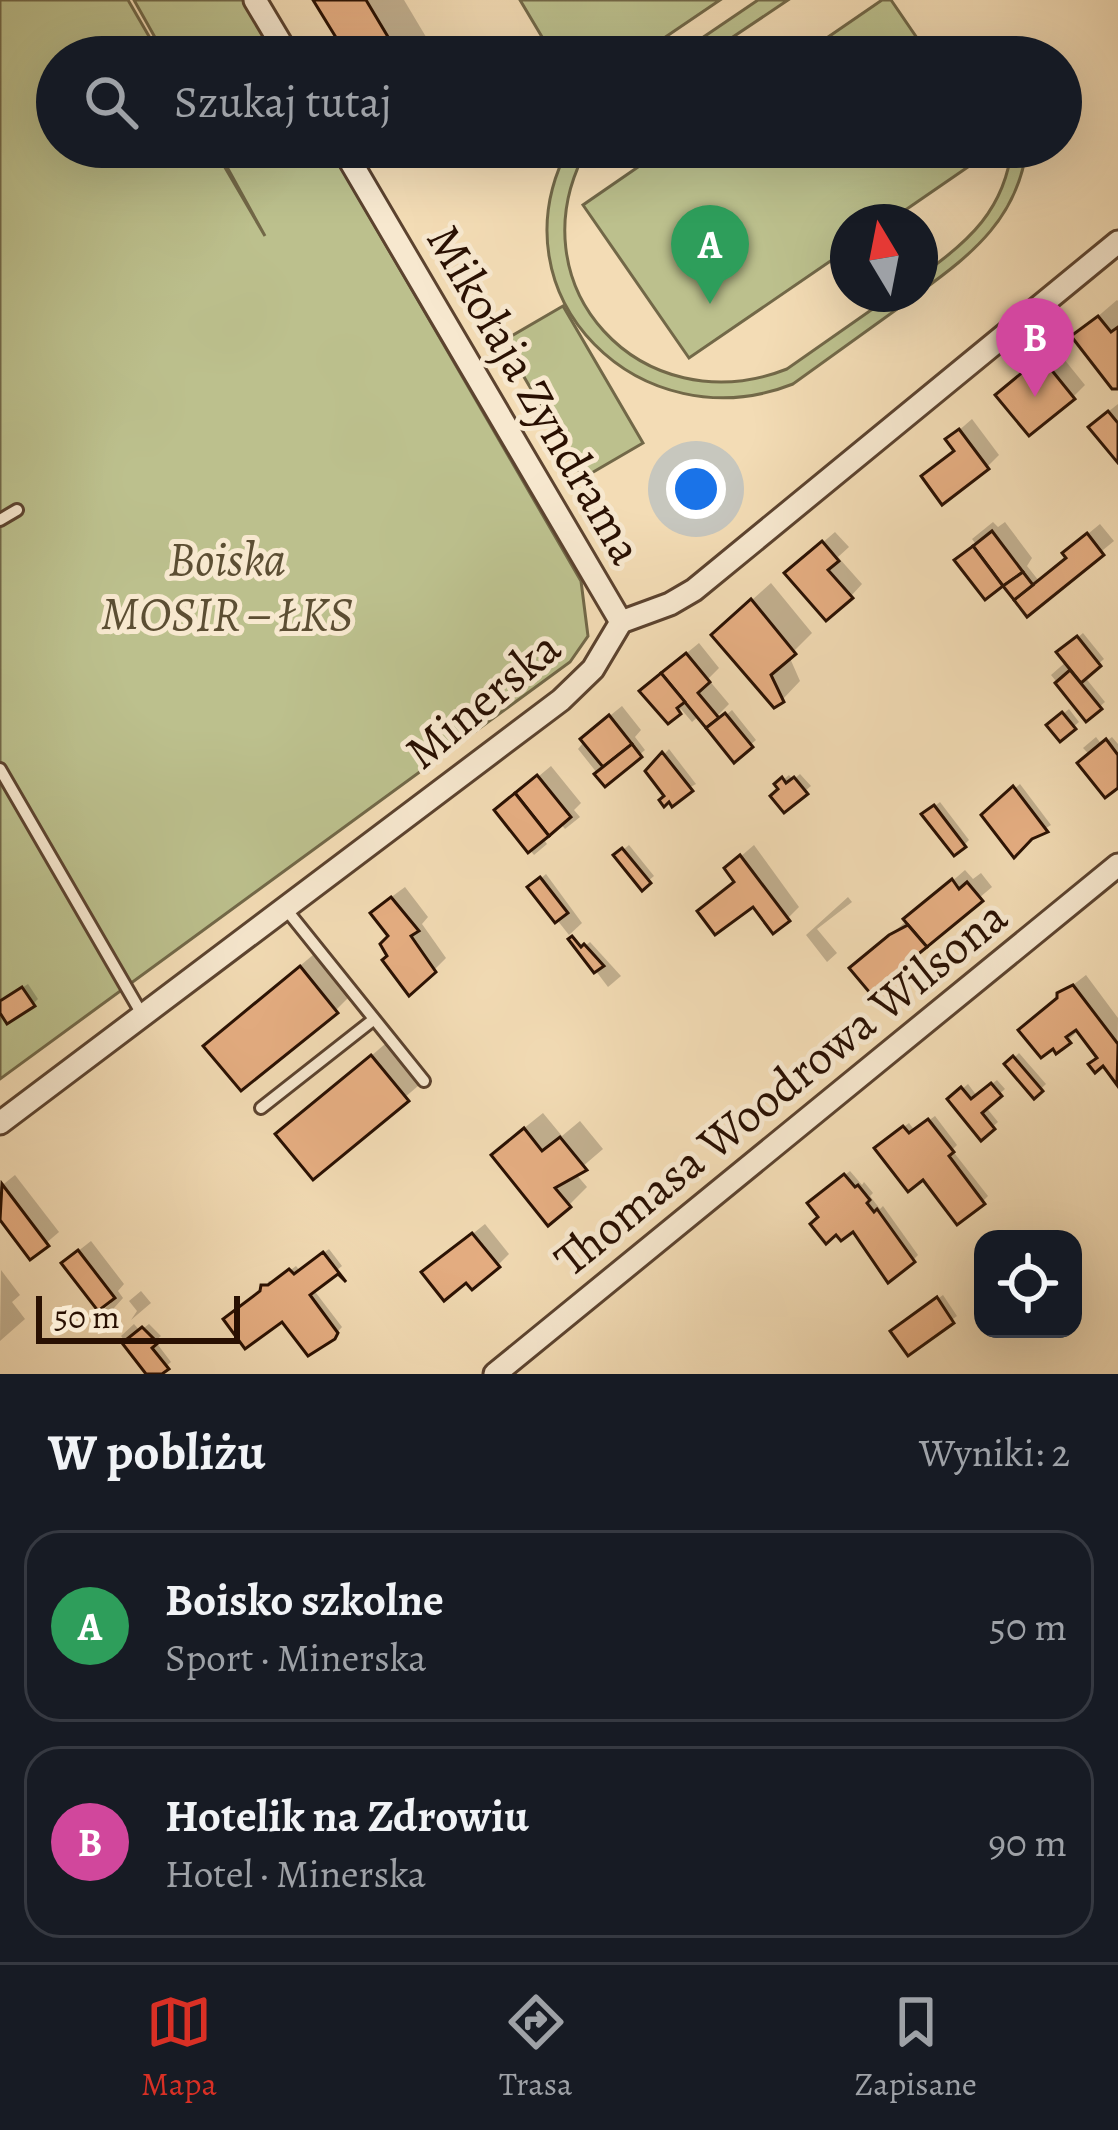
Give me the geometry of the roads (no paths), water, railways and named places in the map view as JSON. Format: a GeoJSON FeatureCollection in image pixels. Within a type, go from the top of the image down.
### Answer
{"type":"FeatureCollection","features":[{"type":"Feature","properties":{"kind":"street"},"geometry":{"type":"LineString","coordinates":[[255,0],[276,36]]}},
{"type":"Feature","properties":{"kind":"street","name":"Mikołaja Zyndrama"},"geometry":{"type":"LineString","coordinates":[[354,168],[621,622]]}},
{"type":"Feature","properties":{"kind":"street","name":"Minerska"},"geometry":{"type":"LineString","coordinates":[[0,1123],[561,700],[592,669],[621,622],[694,590],[1118,242]]}},
{"type":"Feature","properties":{"kind":"street","name":"Thomasa Woodrowa Wilsona"},"geometry":{"type":"LineString","coordinates":[[495,1374],[1118,865]]}},
{"type":"Feature","properties":{"kind":"lane"},"geometry":{"type":"LineString","coordinates":[[0,520],[17,510]]}},
{"type":"Feature","properties":{"kind":"lane"},"geometry":{"type":"LineString","coordinates":[[0,770],[143,1016]]}},
{"type":"Feature","properties":{"kind":"lane"},"geometry":{"type":"LineString","coordinates":[[285,908],[424,1081]]}},
{"type":"Feature","properties":{"kind":"lane"},"geometry":{"type":"LineString","coordinates":[[261,1108],[373,1020]]}},
{"type":"Feature","properties":{"kind":"place","name":"Boisko szkolne"},"geometry":{"type":"Point","coordinates":[710,304]}},
{"type":"Feature","properties":{"kind":"place","name":"Hotelik na Zdrowiu"},"geometry":{"type":"Point","coordinates":[1035,397]}},
{"type":"Feature","properties":{"kind":"park label","name":"Boiska MOSIR – ŁKS"},"geometry":{"type":"Point","coordinates":[227,586]}}]}
